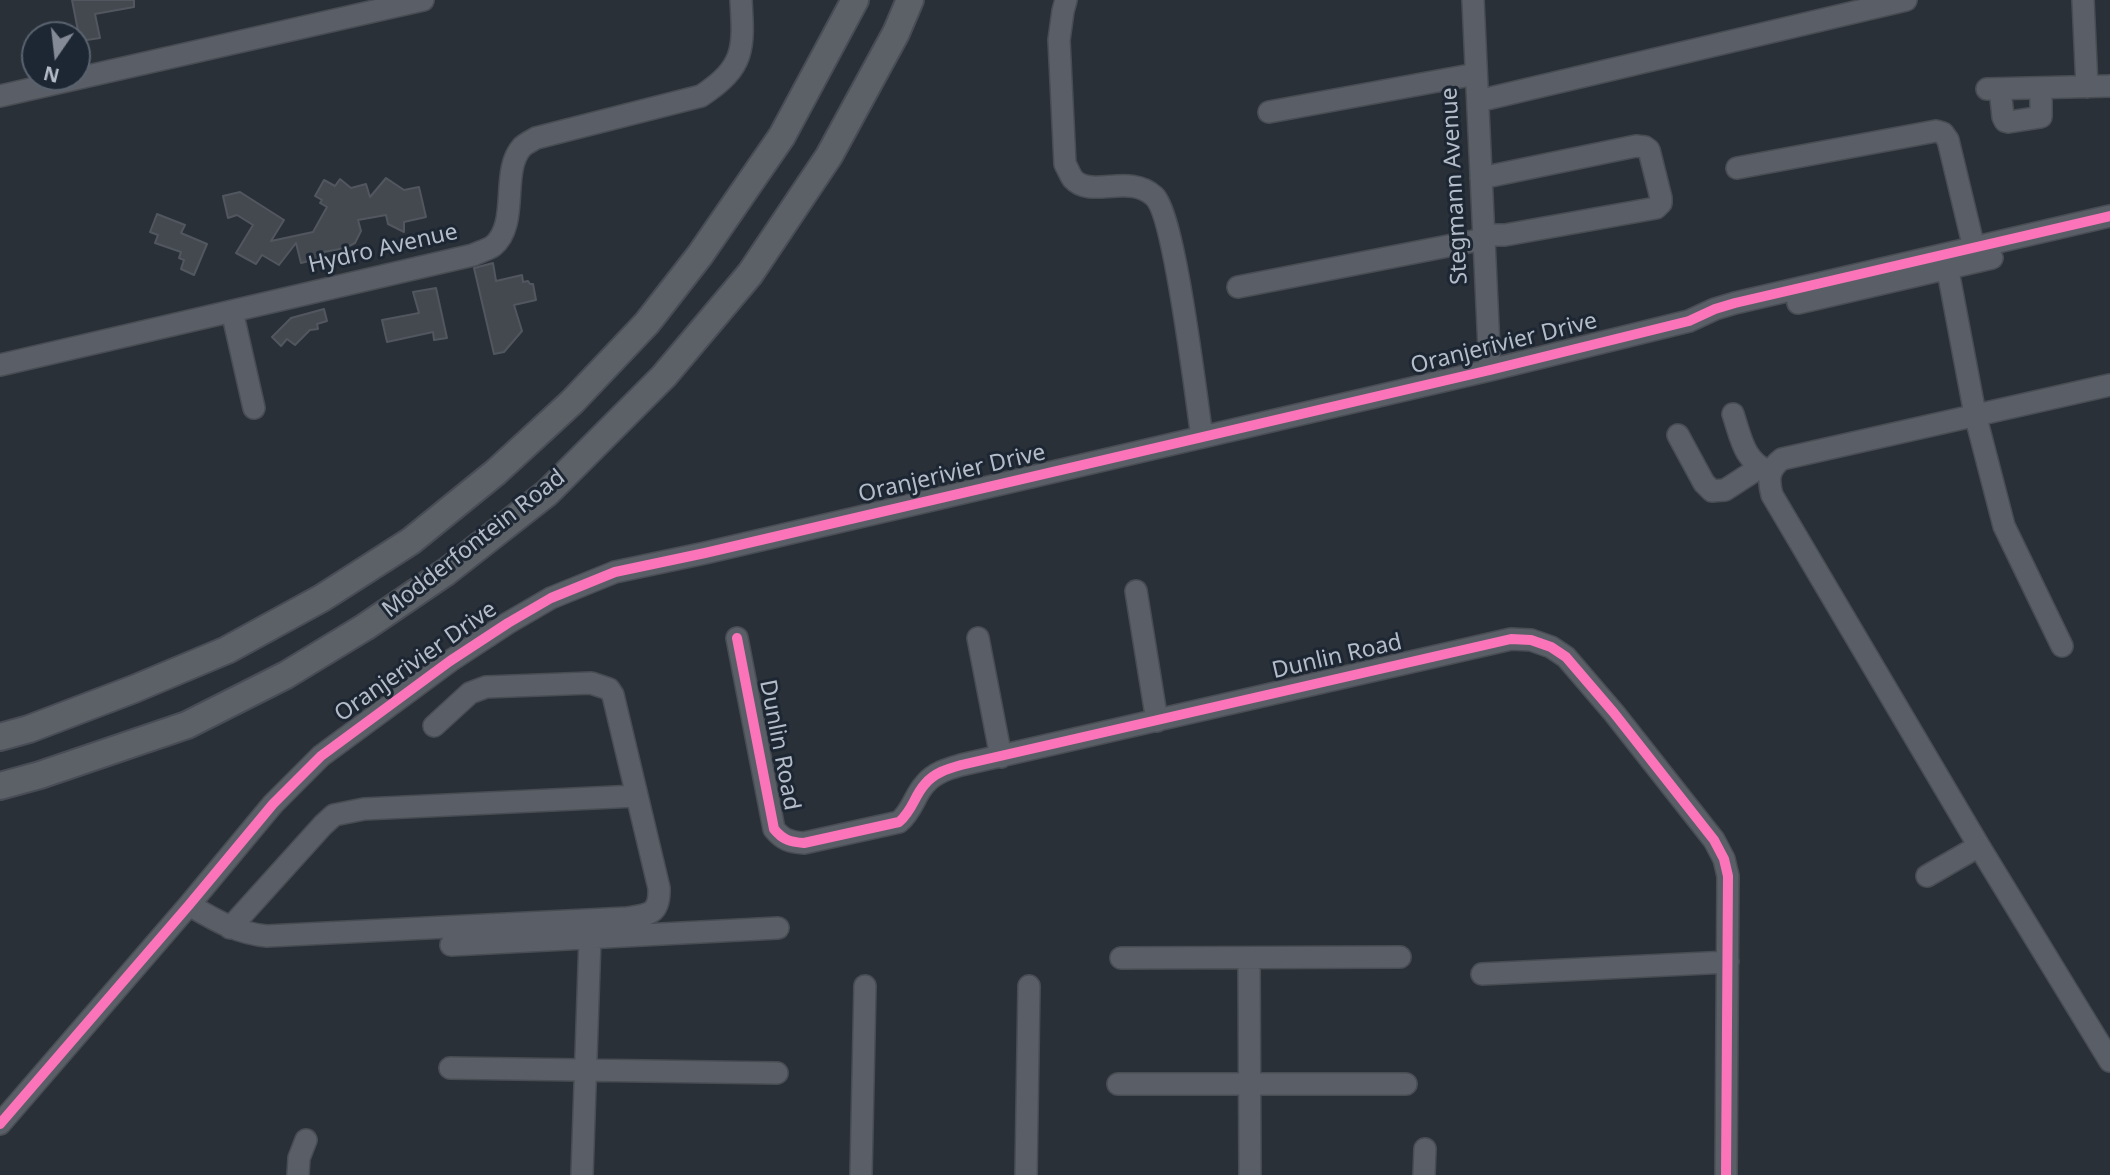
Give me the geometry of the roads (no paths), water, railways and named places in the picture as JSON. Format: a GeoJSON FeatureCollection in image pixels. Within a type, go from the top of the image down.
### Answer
{"type":"FeatureCollection","features":[{"type":"Feature","properties":{"kind":"main road","name":"Modderfontein Road"},"geometry":{"type":"LineString","coordinates":[[0,737],[29,729],[134,689],[227,650],[322,598],[411,541],[496,472],[572,402],[646,323],[700,255],[782,136],[855,0]]}},
{"type":"Feature","properties":{"kind":"main road","name":"Modderfontein Road"},"geometry":{"type":"LineString","coordinates":[[0,786],[40,775],[187,724],[286,675],[365,627],[446,572],[547,493],[664,376],[750,274],[829,156],[896,33],[910,0]]}},
{"type":"Feature","properties":{"kind":"street"},"geometry":{"type":"LineString","coordinates":[[0,96],[423,0]]}},
{"type":"Feature","properties":{"kind":"street","name":"Hydro Avenue"},"geometry":{"type":"LineString","coordinates":[[0,365],[473,255],[494,245],[503,230],[508,213],[510,184],[521,148],[536,138],[701,96],[722,82],[737,62],[743,38],[741,0]]}},
{"type":"Feature","properties":{"kind":"street"},"geometry":{"type":"LineString","coordinates":[[1066,0],[1059,40],[1065,164],[1074,180],[1087,187],[1139,187],[1154,196],[1163,210],[1179,284],[1202,437]]}},
{"type":"Feature","properties":{"kind":"street","name":"Stegmann Avenue"},"geometry":{"type":"LineString","coordinates":[[1473,0],[1490,370]]}},
{"type":"Feature","properties":{"kind":"street"},"geometry":{"type":"LineString","coordinates":[[1478,101],[1906,0]]}},
{"type":"Feature","properties":{"kind":"street"},"geometry":{"type":"LineString","coordinates":[[2082,0],[2087,87]]}},
{"type":"Feature","properties":{"kind":"street"},"geometry":{"type":"LineString","coordinates":[[1269,112],[1476,74]]}},
{"type":"Feature","properties":{"kind":"street"},"geometry":{"type":"LineString","coordinates":[[2041,88],[2041,117],[2005,121],[1994,89],[2110,86]]}},
{"type":"Feature","properties":{"kind":"street"},"geometry":{"type":"LineString","coordinates":[[1737,168],[1936,131],[1943,133],[1948,140],[1974,247]]}},
{"type":"Feature","properties":{"kind":"street"},"geometry":{"type":"LineString","coordinates":[[1238,287],[1483,237],[1656,208],[1661,203],[1649,150],[1645,147],[1636,146],[1481,178]]}},
{"type":"Feature","properties":{"kind":"street","name":"Oranjerivier Drive"},"geometry":{"type":"LineString","coordinates":[[1947,262],[1974,247],[2110,216]]}},
{"type":"Feature","properties":{"kind":"street","name":"Oranjerivier Drive"},"geometry":{"type":"LineString","coordinates":[[0,1124],[273,804],[321,756],[450,661],[508,623],[561,593],[615,572],[1490,370],[1689,321],[1735,303],[2110,227]]}},
{"type":"Feature","properties":{"kind":"street"},"geometry":{"type":"LineString","coordinates":[[1947,262],[1975,414],[2004,526],[2062,646]]}},
{"type":"Feature","properties":{"kind":"street"},"geometry":{"type":"LineString","coordinates":[[232,311],[254,408]]}},
{"type":"Feature","properties":{"kind":"street"},"geometry":{"type":"LineString","coordinates":[[1678,435],[1704,483],[1712,491],[1725,491],[1782,459],[1975,414],[2108,392]]}},
{"type":"Feature","properties":{"kind":"street"},"geometry":{"type":"LineString","coordinates":[[1733,414],[1748,456],[1764,470],[1772,495],[2110,1061]]}},
{"type":"Feature","properties":{"kind":"street"},"geometry":{"type":"LineString","coordinates":[[1136,591],[1157,721]]}},
{"type":"Feature","properties":{"kind":"street","name":"Dunlin Road"},"geometry":{"type":"LineString","coordinates":[[737,638],[774,829],[782,839],[804,843],[899,822],[909,814],[924,784],[939,772],[961,765],[1511,639],[1531,640],[1551,647],[1566,657],[1614,713],[1713,840],[1724,859],[1728,876],[1726,1175]]}},
{"type":"Feature","properties":{"kind":"street"},"geometry":{"type":"LineString","coordinates":[[978,638],[1001,757]]}},
{"type":"Feature","properties":{"kind":"street"},"geometry":{"type":"LineString","coordinates":[[189,905],[230,928],[247,934],[267,936],[627,918],[646,915],[655,909],[659,900],[659,888],[613,695],[609,689],[591,683],[486,687],[470,693],[435,726]]}},
{"type":"Feature","properties":{"kind":"street"},"geometry":{"type":"LineString","coordinates":[[230,928],[334,815],[364,809],[636,796]]}},
{"type":"Feature","properties":{"kind":"street"},"geometry":{"type":"LineString","coordinates":[[1925,872],[1977,842]]}},
{"type":"Feature","properties":{"kind":"street"},"geometry":{"type":"LineString","coordinates":[[451,945],[778,928]]}},
{"type":"Feature","properties":{"kind":"street"},"geometry":{"type":"LineString","coordinates":[[582,1175],[590,938]]}},
{"type":"Feature","properties":{"kind":"street"},"geometry":{"type":"LineString","coordinates":[[1121,958],[1400,957]]}},
{"type":"Feature","properties":{"kind":"street"},"geometry":{"type":"LineString","coordinates":[[1249,959],[1250,1175]]}},
{"type":"Feature","properties":{"kind":"street"},"geometry":{"type":"LineString","coordinates":[[1482,974],[1728,962]]}},
{"type":"Feature","properties":{"kind":"street"},"geometry":{"type":"LineString","coordinates":[[861,1175],[865,986]]}},
{"type":"Feature","properties":{"kind":"street"},"geometry":{"type":"LineString","coordinates":[[1026,1175],[1029,986]]}},
{"type":"Feature","properties":{"kind":"street"},"geometry":{"type":"LineString","coordinates":[[450,1068],[777,1073]]}},
{"type":"Feature","properties":{"kind":"street"},"geometry":{"type":"LineString","coordinates":[[1118,1084],[1406,1084]]}},
{"type":"Feature","properties":{"kind":"street"},"geometry":{"type":"LineString","coordinates":[[298,1175],[299,1158],[306,1140]]}},
{"type":"Feature","properties":{"kind":"street"},"geometry":{"type":"LineString","coordinates":[[1424,1175],[1425,1149]]}}]}
